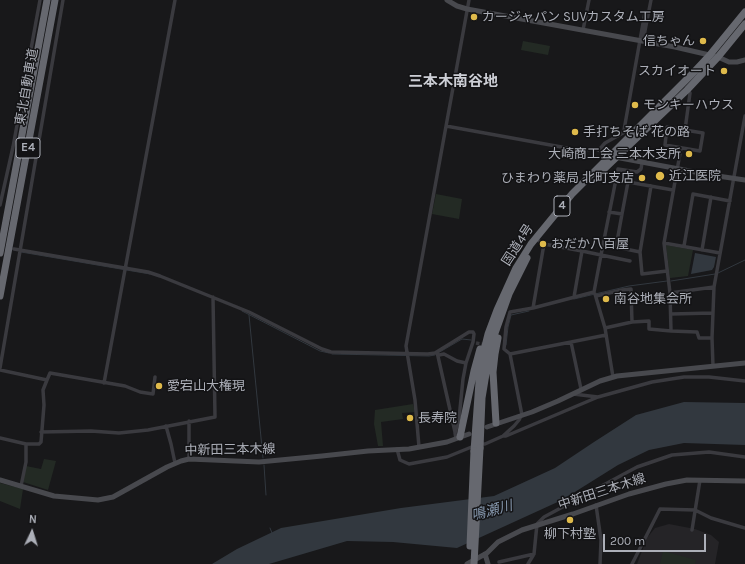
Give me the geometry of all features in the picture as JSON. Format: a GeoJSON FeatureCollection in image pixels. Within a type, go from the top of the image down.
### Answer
{"type":"FeatureCollection","features":[{"type":"Feature","properties":{"kind":"highway","name":"東北自動車道"},"geometry":{"type":"LineString","coordinates":[[0,253],[47,0]]}},
{"type":"Feature","properties":{"kind":"highway","name":"東北自動車道"},"geometry":{"type":"LineString","coordinates":[[0,296],[55,0]]}},
{"type":"Feature","properties":{"kind":"highway","name":"国道4号"},"geometry":{"type":"LineString","coordinates":[[468,564],[477,447],[482,398],[488,362],[494,336],[504,306],[520,271],[563,210],[709,56],[745,12]]}},
{"type":"Feature","properties":{"kind":"highway","name":"国道4号"},"geometry":{"type":"LineString","coordinates":[[474,564],[478,382],[488,334],[516,268],[534,240],[572,194],[687,90],[718,57],[745,24]]}},
{"type":"Feature","properties":{"kind":"highway"},"geometry":{"type":"LineString","coordinates":[[457,436],[479,351],[494,310],[507,288]]}},
{"type":"Feature","properties":{"kind":"highway"},"geometry":{"type":"LineString","coordinates":[[496,423],[493,372],[494,354],[504,306]]}},
{"type":"Feature","properties":{"kind":"main road"},"geometry":{"type":"LineString","coordinates":[[447,0],[457,6],[467,9],[642,41],[718,57],[729,62],[745,60]]}},
{"type":"Feature","properties":{"kind":"main road"},"geometry":{"type":"LineString","coordinates":[[613,157],[745,180]]}},
{"type":"Feature","properties":{"kind":"main road"},"geometry":{"type":"LineString","coordinates":[[487,427],[521,416],[581,389],[613,377],[745,362]]}},
{"type":"Feature","properties":{"kind":"main road","name":"中新田三本木線"},"geometry":{"type":"LineString","coordinates":[[0,480],[43,494],[88,500],[105,500],[123,492],[175,463],[189,459],[262,461],[363,451],[419,448],[457,436],[469,434]]}},
{"type":"Feature","properties":{"kind":"main road","name":"中新田三本木線"},"geometry":{"type":"LineString","coordinates":[[468,564],[485,554],[498,542],[522,530],[536,524],[573,514],[629,494],[687,480],[745,481]]}},
{"type":"Feature","properties":{"kind":"main road"},"geometry":{"type":"LineString","coordinates":[[485,554],[488,564]]}},
{"type":"Feature","properties":{"kind":"street"},"geometry":{"type":"LineString","coordinates":[[0,205],[40,0]]}},
{"type":"Feature","properties":{"kind":"street"},"geometry":{"type":"LineString","coordinates":[[47,380],[0,369],[63,0]]}},
{"type":"Feature","properties":{"kind":"street"},"geometry":{"type":"LineString","coordinates":[[104,383],[175,0]]}},
{"type":"Feature","properties":{"kind":"street"},"geometry":{"type":"LineString","coordinates":[[419,448],[415,400],[406,355],[406,346],[469,0]]}},
{"type":"Feature","properties":{"kind":"street"},"geometry":{"type":"LineString","coordinates":[[583,30],[589,0]]}},
{"type":"Feature","properties":{"kind":"street"},"geometry":{"type":"LineString","coordinates":[[599,150],[605,143],[623,133],[651,0]]}},
{"type":"Feature","properties":{"kind":"street"},"geometry":{"type":"LineString","coordinates":[[642,41],[645,12]]}},
{"type":"Feature","properties":{"kind":"street"},"geometry":{"type":"LineString","coordinates":[[684,130],[690,93],[687,90]]}},
{"type":"Feature","properties":{"kind":"street"},"geometry":{"type":"LineString","coordinates":[[713,366],[712,338],[714,287],[745,116]]}},
{"type":"Feature","properties":{"kind":"street"},"geometry":{"type":"LineString","coordinates":[[446,126],[578,150],[599,150],[613,157]]}},
{"type":"Feature","properties":{"kind":"street"},"geometry":{"type":"LineString","coordinates":[[667,127],[684,130],[703,133],[700,151],[665,145],[667,127]]}},
{"type":"Feature","properties":{"kind":"street"},"geometry":{"type":"LineString","coordinates":[[671,331],[670,293],[664,243],[681,148]]}},
{"type":"Feature","properties":{"kind":"street"},"geometry":{"type":"LineString","coordinates":[[613,377],[605,328],[595,294],[618,169],[637,172],[641,169],[642,163]]}},
{"type":"Feature","properties":{"kind":"street"},"geometry":{"type":"LineString","coordinates":[[640,252],[616,247],[628,182],[673,190]]}},
{"type":"Feature","properties":{"kind":"street"},"geometry":{"type":"LineString","coordinates":[[651,186],[640,252],[642,274],[668,271]]}},
{"type":"Feature","properties":{"kind":"street"},"geometry":{"type":"LineString","coordinates":[[684,246],[693,194],[730,201]]}},
{"type":"Feature","properties":{"kind":"street"},"geometry":{"type":"LineString","coordinates":[[702,250],[711,198]]}},
{"type":"Feature","properties":{"kind":"street"},"geometry":{"type":"LineString","coordinates":[[609,212],[622,214]]}},
{"type":"Feature","properties":{"kind":"street"},"geometry":{"type":"LineString","coordinates":[[533,308],[541,243],[630,261]]}},
{"type":"Feature","properties":{"kind":"street"},"geometry":{"type":"LineString","coordinates":[[664,243],[720,253]]}},
{"type":"Feature","properties":{"kind":"street"},"geometry":{"type":"LineString","coordinates":[[14,249],[160,276],[249,312],[325,350],[337,352],[406,355],[438,353],[444,354],[457,361],[466,362]]}},
{"type":"Feature","properties":{"kind":"street"},"geometry":{"type":"LineString","coordinates":[[574,297],[582,251]]}},
{"type":"Feature","properties":{"kind":"street"},"geometry":{"type":"LineString","coordinates":[[670,293],[714,287]]}},
{"type":"Feature","properties":{"kind":"street"},"geometry":{"type":"LineString","coordinates":[[504,349],[506,327],[510,312],[533,308],[574,297],[631,290],[632,322]]}},
{"type":"Feature","properties":{"kind":"street"},"geometry":{"type":"LineString","coordinates":[[41,432],[91,431],[120,433],[166,426],[213,417],[216,415],[213,364],[213,298]]}},
{"type":"Feature","properties":{"kind":"street"},"geometry":{"type":"LineString","coordinates":[[671,314],[713,313]]}},
{"type":"Feature","properties":{"kind":"street"},"geometry":{"type":"LineString","coordinates":[[605,328],[648,320],[649,329],[697,332],[699,338],[712,338]]}},
{"type":"Feature","properties":{"kind":"street"},"geometry":{"type":"LineString","coordinates":[[438,353],[471,332],[474,334],[474,342],[466,362],[457,436]]}},
{"type":"Feature","properties":{"kind":"street"},"geometry":{"type":"LineString","coordinates":[[510,354],[606,335]]}},
{"type":"Feature","properties":{"kind":"street"},"geometry":{"type":"LineString","coordinates":[[571,342],[581,389]]}},
{"type":"Feature","properties":{"kind":"street"},"geometry":{"type":"LineString","coordinates":[[498,348],[504,349],[510,354],[521,416],[514,426],[503,436]]}},
{"type":"Feature","properties":{"kind":"street"},"geometry":{"type":"LineString","coordinates":[[438,353],[457,436]]}},
{"type":"Feature","properties":{"kind":"street"},"geometry":{"type":"LineString","coordinates":[[0,438],[26,444],[39,444],[41,442],[44,405],[43,390],[50,373],[125,386],[140,392],[153,394],[155,377]]}},
{"type":"Feature","properties":{"kind":"street"},"geometry":{"type":"LineString","coordinates":[[398,449],[400,460],[409,464],[447,457],[506,436],[599,397],[652,382],[709,377],[745,382]]}},
{"type":"Feature","properties":{"kind":"street"},"geometry":{"type":"LineString","coordinates":[[572,394],[599,397]]}},
{"type":"Feature","properties":{"kind":"street"},"geometry":{"type":"LineString","coordinates":[[189,421],[189,459]]}},
{"type":"Feature","properties":{"kind":"street"},"geometry":{"type":"LineString","coordinates":[[166,426],[175,463]]}},
{"type":"Feature","properties":{"kind":"street"},"geometry":{"type":"LineString","coordinates":[[21,486],[26,462],[26,444]]}},
{"type":"Feature","properties":{"kind":"street"},"geometry":{"type":"LineString","coordinates":[[528,564],[534,554],[536,524],[544,517],[637,467],[672,455],[709,452],[745,457]]}},
{"type":"Feature","properties":{"kind":"street"},"geometry":{"type":"LineString","coordinates":[[692,530],[700,480]]}},
{"type":"Feature","properties":{"kind":"street"},"geometry":{"type":"LineString","coordinates":[[596,505],[601,540],[600,564]]}},
{"type":"Feature","properties":{"kind":"street"},"geometry":{"type":"LineString","coordinates":[[632,564],[660,509],[695,510],[712,518],[745,528]]}},
{"type":"Feature","properties":{"kind":"street"},"geometry":{"type":"LineString","coordinates":[[499,562],[534,554]]}},
{"type":"Feature","properties":{"kind":"shaded area"},"geometry":{"type":"Polygon","coordinates":[[[523,41],[550,46],[548,55],[521,50],[523,41]]]}},
{"type":"Feature","properties":{"kind":"shaded area"},"geometry":{"type":"Polygon","coordinates":[[[436,194],[462,199],[459,219],[432,214],[436,194]]]}},
{"type":"Feature","properties":{"kind":"shaded area"},"geometry":{"type":"Polygon","coordinates":[[[666,245],[693,250],[688,276],[670,278],[666,245]]]}},
{"type":"Feature","properties":{"kind":"shaded area"},"geometry":{"type":"Polygon","coordinates":[[[413,404],[415,412],[402,413],[403,419],[381,422],[383,446],[378,446],[374,424],[375,410],[413,404]]]}},
{"type":"Feature","properties":{"kind":"shaded area"},"geometry":{"type":"Polygon","coordinates":[[[44,459],[56,461],[48,490],[23,482],[26,466],[41,469],[44,459]]]}},
{"type":"Feature","properties":{"kind":"shaded area"},"geometry":{"type":"Polygon","coordinates":[[[0,483],[23,489],[20,509],[0,501],[0,483]]]}},
{"type":"Feature","properties":{"kind":"shaded area"},"geometry":{"type":"Polygon","coordinates":[[[669,524],[695,529],[711,535],[719,542],[715,564],[637,564],[647,538],[655,528],[669,524]]]}},
{"type":"Feature","properties":{"kind":"shaded area"},"geometry":{"type":"Polygon","coordinates":[[[663,551],[696,560],[695,564],[660,564],[663,551]]]}},
{"type":"Feature","properties":{"kind":"water"},"geometry":{"type":"Polygon","coordinates":[[[695,253],[716,257],[712,270],[691,274],[695,253]]]}},
{"type":"Feature","properties":{"kind":"water","name":"鳴瀬川"},"geometry":{"type":"Polygon","coordinates":[[[684,402],[745,403],[745,445],[684,443],[649,450],[618,465],[562,500],[457,548],[393,542],[347,541],[269,564],[212,564],[237,549],[281,528],[401,508],[494,496],[555,468],[636,415],[684,402]]]}},
{"type":"Feature","properties":{"kind":"waterway"},"geometry":{"type":"LineString","coordinates":[[21,252],[150,274]]}},
{"type":"Feature","properties":{"kind":"waterway"},"geometry":{"type":"LineString","coordinates":[[718,273],[745,260]]}},
{"type":"Feature","properties":{"kind":"waterway"},"geometry":{"type":"LineString","coordinates":[[671,281],[715,274]]}},
{"type":"Feature","properties":{"kind":"waterway"},"geometry":{"type":"LineString","coordinates":[[574,299],[629,286],[667,281]]}},
{"type":"Feature","properties":{"kind":"waterway"},"geometry":{"type":"LineString","coordinates":[[242,311],[320,351],[329,353]]}},
{"type":"Feature","properties":{"kind":"waterway"},"geometry":{"type":"LineString","coordinates":[[506,345],[511,315],[529,311]]}},
{"type":"Feature","properties":{"kind":"waterway"},"geometry":{"type":"LineString","coordinates":[[249,315],[263,458]]}},
{"type":"Feature","properties":{"kind":"waterway"},"geometry":{"type":"LineString","coordinates":[[438,353],[462,339],[471,340]]}},
{"type":"Feature","properties":{"kind":"waterway"},"geometry":{"type":"LineString","coordinates":[[332,354],[435,355]]}},
{"type":"Feature","properties":{"kind":"waterway"},"geometry":{"type":"LineString","coordinates":[[264,465],[266,495]]}},
{"type":"Feature","properties":{"kind":"waterway"},"geometry":{"type":"LineString","coordinates":[[270,528],[272,533]]}},
{"type":"Feature","properties":{"kind":"tunnel"},"geometry":{"type":"LineString","coordinates":[[476,343],[486,345]]}},
{"type":"Feature","properties":{"kind":"place","name":"カージャパン SUVカスタム工房"},"geometry":{"type":"Point","coordinates":[474,17]}},
{"type":"Feature","properties":{"kind":"place","name":"信ちゃん"},"geometry":{"type":"Point","coordinates":[703,41]}},
{"type":"Feature","properties":{"kind":"place","name":"スカイオート"},"geometry":{"type":"Point","coordinates":[724,71]}},
{"type":"Feature","properties":{"kind":"place","name":"モンキーハウス"},"geometry":{"type":"Point","coordinates":[635,105]}},
{"type":"Feature","properties":{"kind":"place","name":"手打ちそば 花の路"},"geometry":{"type":"Point","coordinates":[575,132]}},
{"type":"Feature","properties":{"kind":"place","name":"大崎商工会 三本木支所"},"geometry":{"type":"Point","coordinates":[689,154]}},
{"type":"Feature","properties":{"kind":"place","name":"近江医院"},"geometry":{"type":"Point","coordinates":[660,176]}},
{"type":"Feature","properties":{"kind":"place","name":"ひまわり薬局 北町支店"},"geometry":{"type":"Point","coordinates":[642,178]}},
{"type":"Feature","properties":{"kind":"place","name":"おだか八百屋"},"geometry":{"type":"Point","coordinates":[543,244]}},
{"type":"Feature","properties":{"kind":"place","name":"南谷地集会所"},"geometry":{"type":"Point","coordinates":[606,299]}},
{"type":"Feature","properties":{"kind":"place","name":"愛宕山大権現"},"geometry":{"type":"Point","coordinates":[159,386]}},
{"type":"Feature","properties":{"kind":"place","name":"長寿院"},"geometry":{"type":"Point","coordinates":[410,418]}},
{"type":"Feature","properties":{"kind":"place","name":"柳下村塾"},"geometry":{"type":"Point","coordinates":[570,520]}},
{"type":"Feature","properties":{"kind":"district","name":"三本木南谷地"},"geometry":{"type":"Point","coordinates":[453,82]}}]}
